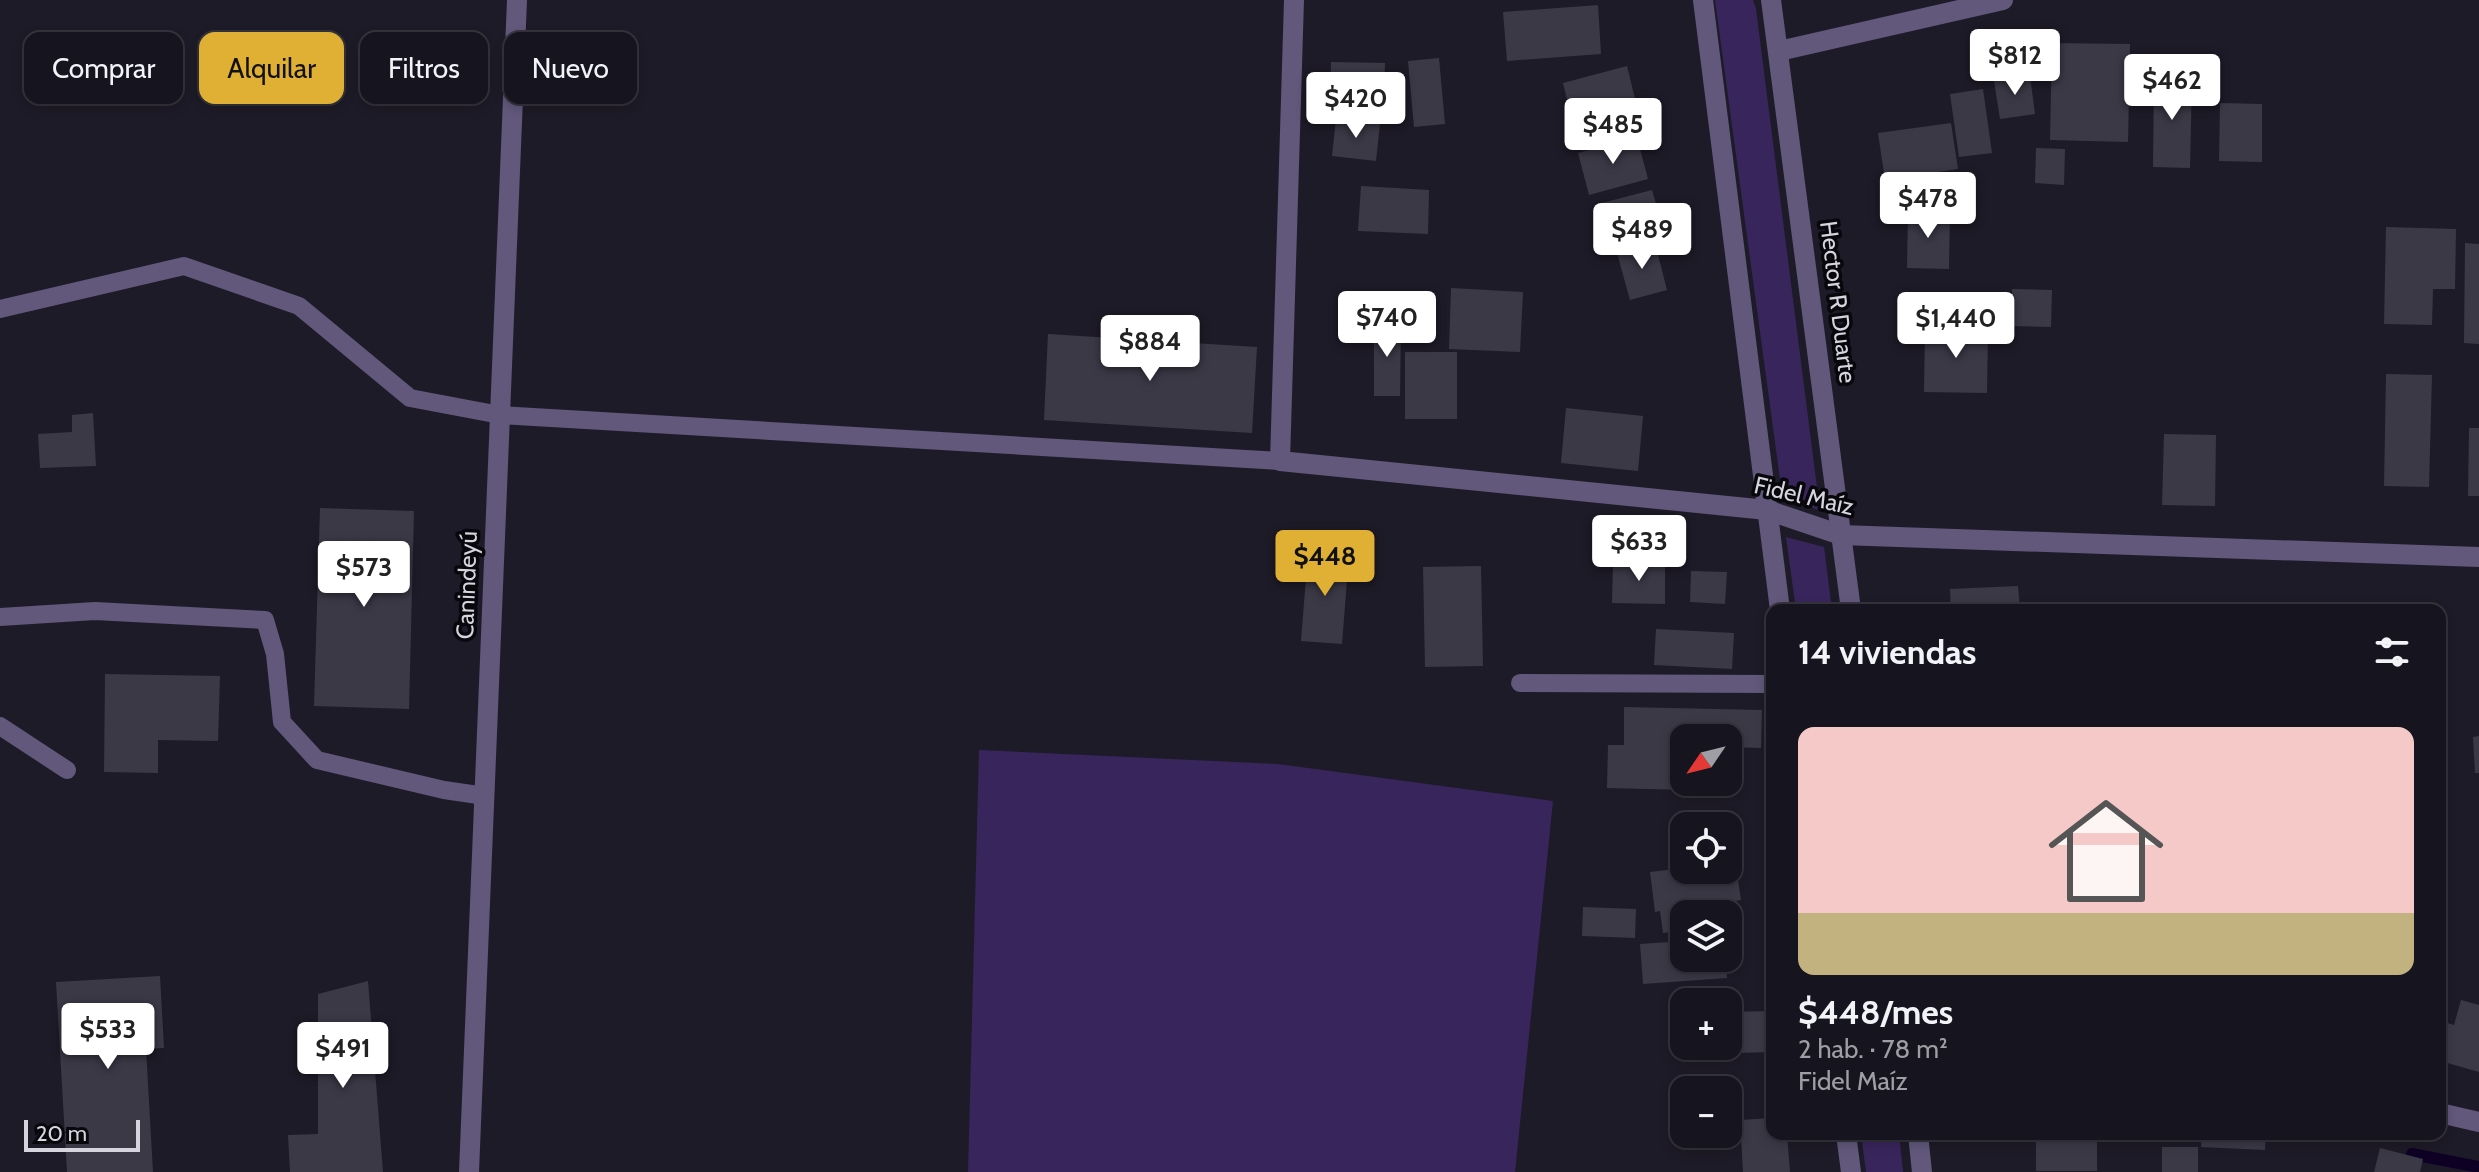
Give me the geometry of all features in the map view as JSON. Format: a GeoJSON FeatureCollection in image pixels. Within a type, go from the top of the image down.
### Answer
{"type":"FeatureCollection","features":[{"type":"Feature","properties":{"kind":"street","name":"Canindeyú"},"geometry":{"type":"LineString","coordinates":[[469,1172],[517,0]]}},
{"type":"Feature","properties":{"kind":"street"},"geometry":{"type":"LineString","coordinates":[[1280,461],[1294,0]]}},
{"type":"Feature","properties":{"kind":"street"},"geometry":{"type":"LineString","coordinates":[[1703,0],[1779,604]]}},
{"type":"Feature","properties":{"kind":"street","name":"Hector R Duarte"},"geometry":{"type":"LineString","coordinates":[[1771,0],[1850,604]]}},
{"type":"Feature","properties":{"kind":"street"},"geometry":{"type":"LineString","coordinates":[[1779,51],[2003,0]]}},
{"type":"Feature","properties":{"kind":"street","name":"Fidel Maíz"},"geometry":{"type":"LineString","coordinates":[[1280,461],[1767,510],[1841,535],[2479,557]]}},
{"type":"Feature","properties":{"kind":"street"},"geometry":{"type":"LineString","coordinates":[[2446,1114],[2479,1122]]}},
{"type":"Feature","properties":{"kind":"street"},"geometry":{"type":"LineString","coordinates":[[1847,1140],[1851,1172]]}},
{"type":"Feature","properties":{"kind":"street"},"geometry":{"type":"LineString","coordinates":[[1919,1140],[1922,1172]]}},
{"type":"Feature","properties":{"kind":"lane"},"geometry":{"type":"LineString","coordinates":[[0,309],[184,266],[299,306],[410,398],[500,415],[1280,461]]}},
{"type":"Feature","properties":{"kind":"lane"},"geometry":{"type":"LineString","coordinates":[[0,617],[95,611],[265,620],[275,654],[282,722],[317,760],[444,790],[485,796]]}},
{"type":"Feature","properties":{"kind":"lane"},"geometry":{"type":"LineString","coordinates":[[1520,683],[1766,684]]}},
{"type":"Feature","properties":{"kind":"lane"},"geometry":{"type":"LineString","coordinates":[[0,726],[67,770]]}},
{"type":"Feature","properties":{"kind":"shaded area"},"geometry":{"type":"Polygon","coordinates":[[[1715,0],[1753,0],[1756,9],[1820,511],[1782,494],[1715,0]]]}},
{"type":"Feature","properties":{"kind":"shaded area"},"geometry":{"type":"Polygon","coordinates":[[[1786,537],[1824,547],[1831,604],[1795,604],[1786,537]]]}},
{"type":"Feature","properties":{"kind":"shaded area"},"geometry":{"type":"Polygon","coordinates":[[[979,750],[1278,764],[1553,801],[1515,1172],[968,1172],[979,750]]]}},
{"type":"Feature","properties":{"kind":"shaded area"},"geometry":{"type":"Polygon","coordinates":[[[1862,1140],[1900,1140],[1903,1172],[1866,1172],[1862,1140]]]}},
{"type":"Feature","properties":{"kind":"building"},"geometry":{"type":"Polygon","coordinates":[[[1598,5],[1601,54],[1507,61],[1503,12],[1598,5]]]}},
{"type":"Feature","properties":{"kind":"building"},"geometry":{"type":"Polygon","coordinates":[[[2052,43],[2130,44],[2128,142],[2050,140],[2052,43]]]}},
{"type":"Feature","properties":{"kind":"building"},"geometry":{"type":"Polygon","coordinates":[[[1439,58],[1445,124],[1414,127],[1408,61],[1439,58]]]}},
{"type":"Feature","properties":{"kind":"building"},"geometry":{"type":"Polygon","coordinates":[[[1331,62],[1385,63],[1384,106],[1330,105],[1331,62]]]}},
{"type":"Feature","properties":{"kind":"building"},"geometry":{"type":"Polygon","coordinates":[[[1627,66],[1636,103],[1572,120],[1563,83],[1627,66]]]}},
{"type":"Feature","properties":{"kind":"building"},"geometry":{"type":"Polygon","coordinates":[[[2030,76],[2035,114],[2000,119],[1994,81],[2030,76]]]}},
{"type":"Feature","properties":{"kind":"building"},"geometry":{"type":"Polygon","coordinates":[[[2154,77],[2192,78],[2190,168],[2153,167],[2154,77]]]}},
{"type":"Feature","properties":{"kind":"building"},"geometry":{"type":"Polygon","coordinates":[[[1983,89],[1992,153],[1959,157],[1950,94],[1983,89]]]}},
{"type":"Feature","properties":{"kind":"building"},"geometry":{"type":"Polygon","coordinates":[[[2220,103],[2262,104],[2262,162],[2219,161],[2220,103]]]}},
{"type":"Feature","properties":{"kind":"building"},"geometry":{"type":"Polygon","coordinates":[[[1336,119],[1380,124],[1376,161],[1332,156],[1336,119]]]}},
{"type":"Feature","properties":{"kind":"building"},"geometry":{"type":"Polygon","coordinates":[[[1951,123],[1958,169],[1885,180],[1878,133],[1951,123]]]}},
{"type":"Feature","properties":{"kind":"building"},"geometry":{"type":"Polygon","coordinates":[[[1637,137],[1648,179],[1589,195],[1578,153],[1637,137]]]}},
{"type":"Feature","properties":{"kind":"building"},"geometry":{"type":"Polygon","coordinates":[[[2036,148],[2065,149],[2064,185],[2035,183],[2036,148]]]}},
{"type":"Feature","properties":{"kind":"building"},"geometry":{"type":"Polygon","coordinates":[[[1887,184],[1913,184],[1912,209],[1886,208],[1887,184]]]}},
{"type":"Feature","properties":{"kind":"building"},"geometry":{"type":"Polygon","coordinates":[[[1361,186],[1429,190],[1428,234],[1358,231],[1361,186]]]}},
{"type":"Feature","properties":{"kind":"building"},"geometry":{"type":"Polygon","coordinates":[[[1652,190],[1661,221],[1607,235],[1598,204],[1652,190]]]}},
{"type":"Feature","properties":{"kind":"building"},"geometry":{"type":"Polygon","coordinates":[[[1908,211],[1950,212],[1949,269],[1907,268],[1908,211]]]}},
{"type":"Feature","properties":{"kind":"building"},"geometry":{"type":"Polygon","coordinates":[[[2386,227],[2456,229],[2455,289],[2433,289],[2432,325],[2384,324],[2386,227]]]}},
{"type":"Feature","properties":{"kind":"building"},"geometry":{"type":"Polygon","coordinates":[[[1655,243],[1667,290],[1630,300],[1617,253],[1655,243]]]}},
{"type":"Feature","properties":{"kind":"building"},"geometry":{"type":"Polygon","coordinates":[[[2465,243],[2479,244],[2479,344],[2464,343],[2465,243]]]}},
{"type":"Feature","properties":{"kind":"building"},"geometry":{"type":"Polygon","coordinates":[[[1451,288],[1523,292],[1520,352],[1449,349],[1451,288]]]}},
{"type":"Feature","properties":{"kind":"building"},"geometry":{"type":"Polygon","coordinates":[[[2012,289],[2052,290],[2051,327],[2012,326],[2012,289]]]}},
{"type":"Feature","properties":{"kind":"building"},"geometry":{"type":"Polygon","coordinates":[[[1374,321],[1401,322],[1400,396],[1374,396],[1374,321]]]}},
{"type":"Feature","properties":{"kind":"building"},"geometry":{"type":"Polygon","coordinates":[[[1925,328],[1988,329],[1987,393],[1924,392],[1925,328]]]}},
{"type":"Feature","properties":{"kind":"building"},"geometry":{"type":"Polygon","coordinates":[[[1048,334],[1257,347],[1252,433],[1044,420],[1048,334]]]}},
{"type":"Feature","properties":{"kind":"building"},"geometry":{"type":"Polygon","coordinates":[[[1405,352],[1457,352],[1457,419],[1405,419],[1405,352]]]}},
{"type":"Feature","properties":{"kind":"building"},"geometry":{"type":"Polygon","coordinates":[[[2386,374],[2432,375],[2429,487],[2384,486],[2386,374]]]}},
{"type":"Feature","properties":{"kind":"building"},"geometry":{"type":"Polygon","coordinates":[[[1566,408],[1643,416],[1638,471],[1561,463],[1566,408]]]}},
{"type":"Feature","properties":{"kind":"building"},"geometry":{"type":"Polygon","coordinates":[[[93,413],[96,466],[40,468],[38,434],[72,432],[72,415],[93,413]]]}},
{"type":"Feature","properties":{"kind":"building"},"geometry":{"type":"Polygon","coordinates":[[[2469,428],[2479,428],[2479,496],[2468,496],[2469,428]]]}},
{"type":"Feature","properties":{"kind":"building"},"geometry":{"type":"Polygon","coordinates":[[[2164,434],[2216,435],[2215,506],[2162,505],[2164,434]]]}},
{"type":"Feature","properties":{"kind":"building"},"geometry":{"type":"Polygon","coordinates":[[[320,508],[414,511],[409,709],[314,706],[320,508]]]}},
{"type":"Feature","properties":{"kind":"building"},"geometry":{"type":"Polygon","coordinates":[[[1308,552],[1349,555],[1342,644],[1301,641],[1308,552]]]}},
{"type":"Feature","properties":{"kind":"building"},"geometry":{"type":"Polygon","coordinates":[[[1613,562],[1665,562],[1665,604],[1612,603],[1613,562]]]}},
{"type":"Feature","properties":{"kind":"building"},"geometry":{"type":"Polygon","coordinates":[[[1481,566],[1483,666],[1425,667],[1423,567],[1481,566]]]}},
{"type":"Feature","properties":{"kind":"building"},"geometry":{"type":"Polygon","coordinates":[[[1691,571],[1727,572],[1725,604],[1690,602],[1691,571]]]}},
{"type":"Feature","properties":{"kind":"building"},"geometry":{"type":"Polygon","coordinates":[[[2018,586],[2020,604],[1951,604],[1950,589],[2018,586]]]}},
{"type":"Feature","properties":{"kind":"building"},"geometry":{"type":"Polygon","coordinates":[[[1656,629],[1734,633],[1732,669],[1654,665],[1656,629]]]}},
{"type":"Feature","properties":{"kind":"building"},"geometry":{"type":"Polygon","coordinates":[[[105,674],[220,676],[218,741],[158,740],[158,773],[104,772],[105,674]]]}},
{"type":"Feature","properties":{"kind":"building"},"geometry":{"type":"Polygon","coordinates":[[[1624,707],[1762,710],[1761,748],[1742,747],[1742,724],[1670,724],[1670,790],[1607,788],[1608,745],[1624,745],[1624,707]]]}},
{"type":"Feature","properties":{"kind":"building"},"geometry":{"type":"Polygon","coordinates":[[[2479,736],[2479,773],[2475,773],[2473,737],[2479,736]]]}},
{"type":"Feature","properties":{"kind":"building"},"geometry":{"type":"Polygon","coordinates":[[[1670,870],[1670,884],[1739,884],[1741,900],[1670,900],[1670,932],[1663,933],[1660,911],[1655,912],[1650,872],[1670,870]]]}},
{"type":"Feature","properties":{"kind":"building"},"geometry":{"type":"Polygon","coordinates":[[[1583,907],[1636,909],[1635,938],[1582,936],[1583,907]]]}},
{"type":"Feature","properties":{"kind":"building"},"geometry":{"type":"Polygon","coordinates":[[[1670,942],[1670,972],[1727,972],[1727,978],[1643,984],[1640,944],[1670,942]]]}},
{"type":"Feature","properties":{"kind":"building"},"geometry":{"type":"Polygon","coordinates":[[[160,976],[164,1048],[146,1049],[153,1172],[67,1172],[56,982],[160,976]]]}},
{"type":"Feature","properties":{"kind":"building"},"geometry":{"type":"Polygon","coordinates":[[[368,981],[383,1172],[290,1172],[288,1135],[318,1134],[318,994],[368,981]]]}},
{"type":"Feature","properties":{"kind":"building"},"geometry":{"type":"Polygon","coordinates":[[[2461,1000],[2479,1005],[2479,1072],[2446,1063],[2446,1023],[2454,1025],[2461,1000]]]}},
{"type":"Feature","properties":{"kind":"building"},"geometry":{"type":"Polygon","coordinates":[[[1766,1011],[1766,1052],[1742,1053],[1742,1012],[1766,1011]]]}},
{"type":"Feature","properties":{"kind":"building"},"geometry":{"type":"Polygon","coordinates":[[[1766,1118],[1766,1140],[1787,1140],[1790,1172],[1743,1172],[1742,1120],[1766,1118]]]}},
{"type":"Feature","properties":{"kind":"building"},"geometry":{"type":"Polygon","coordinates":[[[2036,1140],[2097,1140],[2097,1171],[2036,1171],[2036,1140]]]}},
{"type":"Feature","properties":{"kind":"building"},"geometry":{"type":"Polygon","coordinates":[[[2202,1140],[2266,1140],[2265,1150],[2201,1147],[2202,1140]]]}},
{"type":"Feature","properties":{"kind":"building"},"geometry":{"type":"Polygon","coordinates":[[[2162,1147],[2198,1147],[2198,1172],[2162,1172],[2162,1147]]]}},
{"type":"Feature","properties":{"kind":"building"},"geometry":{"type":"Polygon","coordinates":[[[2380,1148],[2423,1159],[2420,1172],[2374,1172],[2380,1148]]]}},
{"type":"Feature","properties":{"kind":"waterway"},"geometry":{"type":"LineString","coordinates":[[2412,1154],[2479,1167]]}}]}
